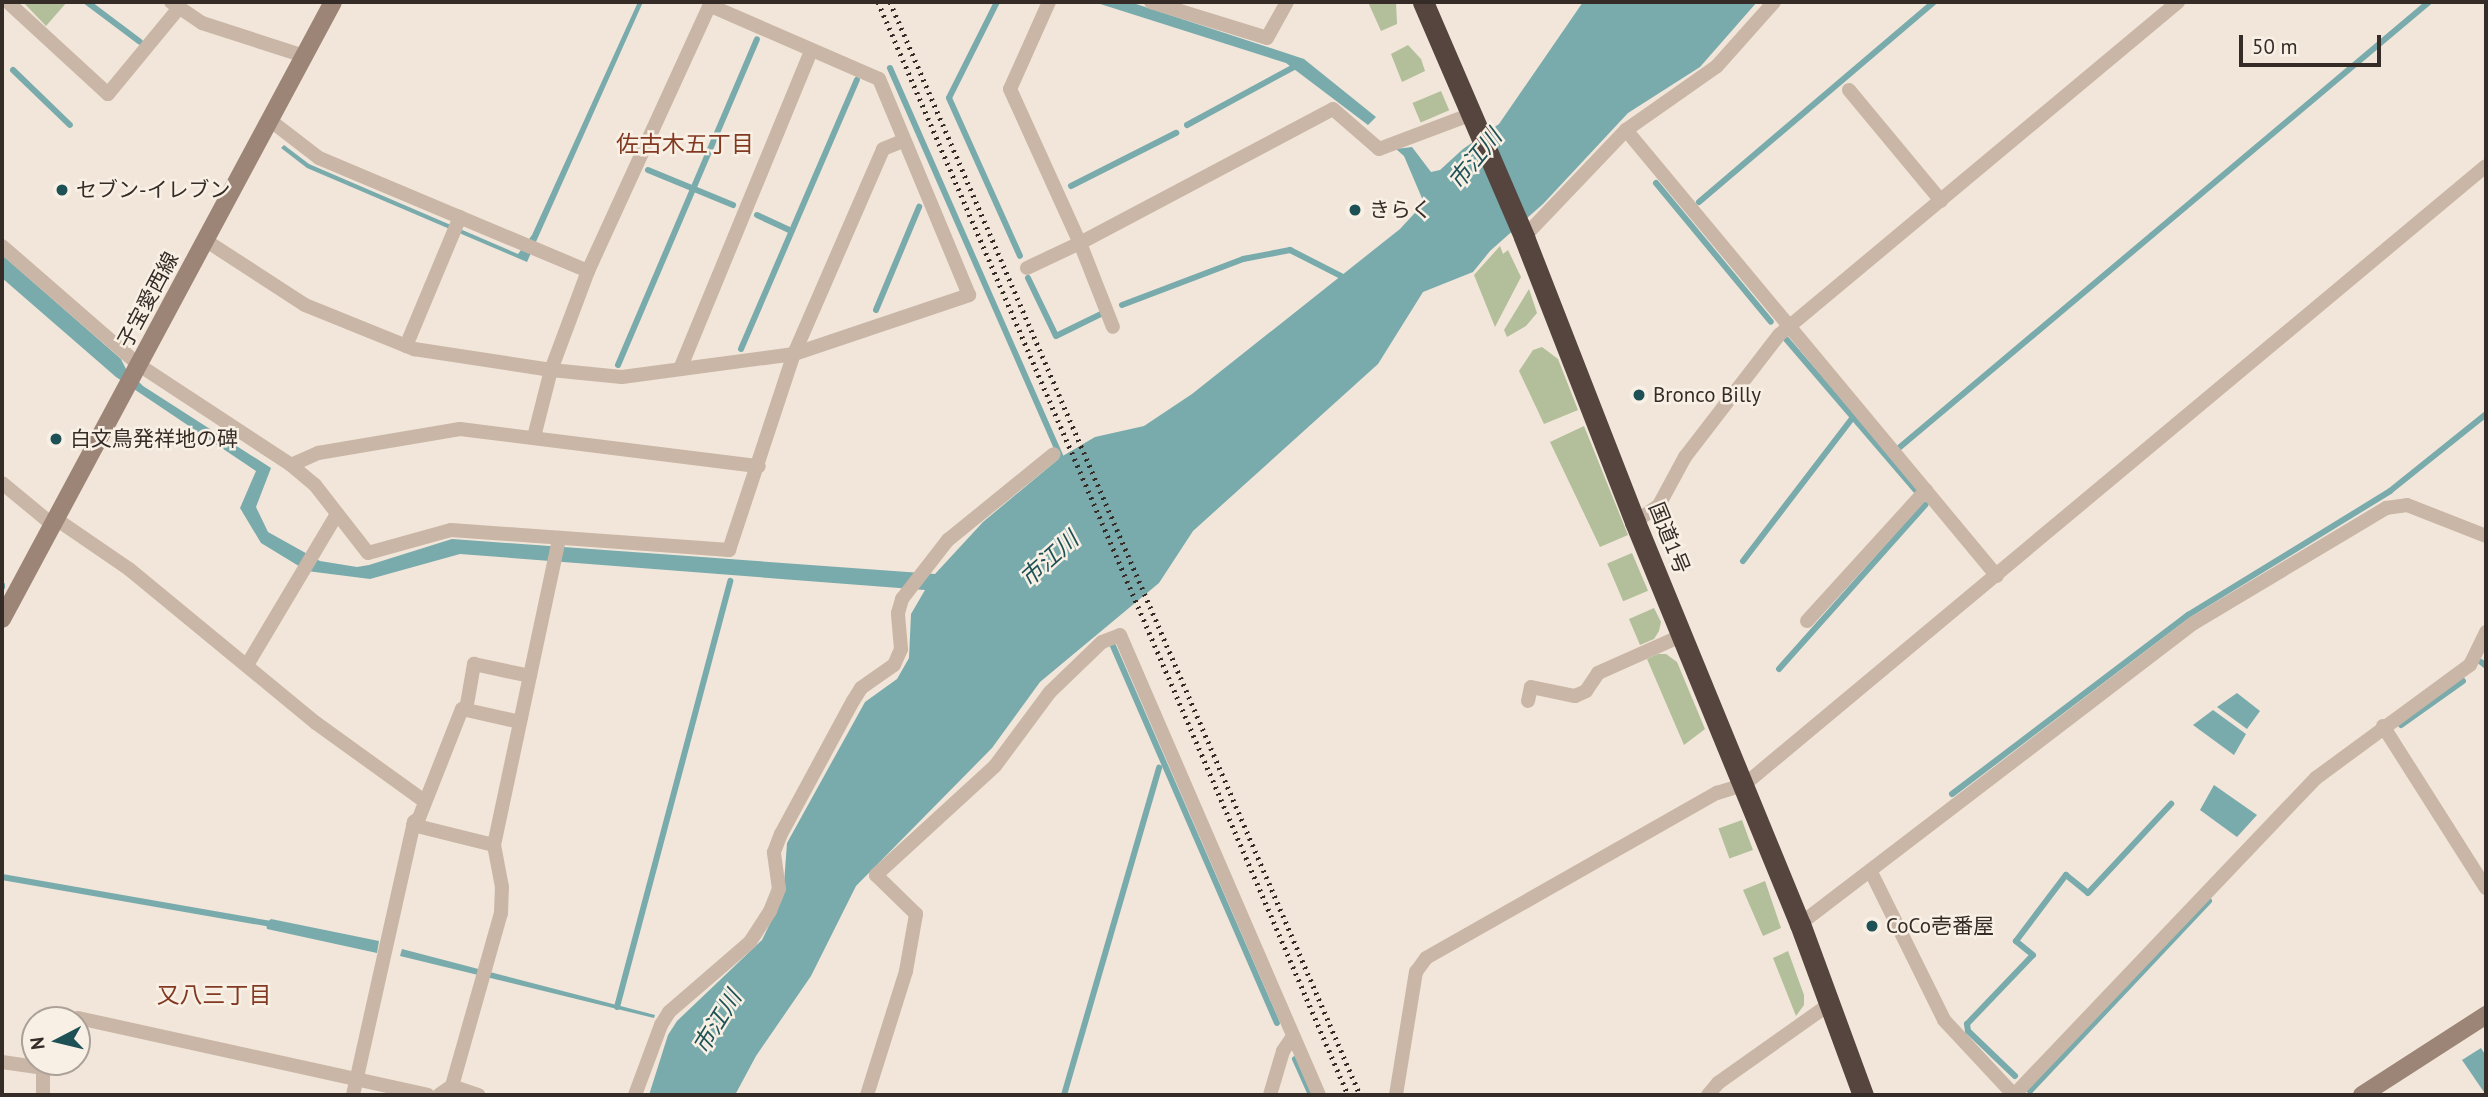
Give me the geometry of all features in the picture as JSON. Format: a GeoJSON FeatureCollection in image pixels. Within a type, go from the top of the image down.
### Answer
{"type":"FeatureCollection","features":[{"type":"Feature","properties":{"kind":"highway","name":"国道1号"},"geometry":{"type":"LineString","coordinates":[[1423,2],[1524,237],[1635,522],[1800,924],[1863,1095]]}},
{"type":"Feature","properties":{"kind":"main road","name":"子宝愛西線"},"geometry":{"type":"LineString","coordinates":[[2,619],[333,2]]}},
{"type":"Feature","properties":{"kind":"main road"},"geometry":{"type":"LineString","coordinates":[[2362,1095],[2486,1016]]}},
{"type":"Feature","properties":{"kind":"street"},"geometry":{"type":"LineString","coordinates":[[1049,2],[1010,89],[1080,243],[1113,327]]}},
{"type":"Feature","properties":{"kind":"street"},"geometry":{"type":"LineString","coordinates":[[1161,3],[1267,38],[1287,2]]}},
{"type":"Feature","properties":{"kind":"street"},"geometry":{"type":"LineString","coordinates":[[1524,237],[1626,130],[1717,66],[1774,2]]}},
{"type":"Feature","properties":{"kind":"street"},"geometry":{"type":"LineString","coordinates":[[1635,522],[1659,505],[1685,457],[1779,335],[2178,2]]}},
{"type":"Feature","properties":{"kind":"street"},"geometry":{"type":"LineString","coordinates":[[205,240],[305,305],[406,346],[551,370],[622,377],[794,354],[969,295],[879,79],[811,51],[710,3],[588,271],[551,370],[534,437]]}},
{"type":"Feature","properties":{"kind":"street"},"geometry":{"type":"LineString","coordinates":[[8,6],[108,94],[175,5],[202,23],[304,56]]}},
{"type":"Feature","properties":{"kind":"street"},"geometry":{"type":"LineString","coordinates":[[680,369],[811,51]]}},
{"type":"Feature","properties":{"kind":"street"},"geometry":{"type":"LineString","coordinates":[[1849,90],[1941,201]]}},
{"type":"Feature","properties":{"kind":"street"},"geometry":{"type":"LineString","coordinates":[[1027,268],[1080,243],[1333,109],[1379,149],[1475,121]]}},
{"type":"Feature","properties":{"kind":"street"},"geometry":{"type":"LineString","coordinates":[[271,121],[319,158],[457,226],[523,244],[588,271]]}},
{"type":"Feature","properties":{"kind":"street"},"geometry":{"type":"LineString","coordinates":[[1626,130],[1997,576]]}},
{"type":"Feature","properties":{"kind":"street"},"geometry":{"type":"LineString","coordinates":[[2,246],[133,376],[291,465],[315,485],[368,553],[451,530],[558,541],[729,550],[794,354],[883,149],[903,141]]}},
{"type":"Feature","properties":{"kind":"street"},"geometry":{"type":"LineString","coordinates":[[1396,1095],[1416,972],[1426,958],[1717,793],[1744,785],[2486,166]]}},
{"type":"Feature","properties":{"kind":"street"},"geometry":{"type":"LineString","coordinates":[[406,346],[457,226]]}},
{"type":"Feature","properties":{"kind":"street"},"geometry":{"type":"LineString","coordinates":[[291,465],[318,453],[460,429],[759,466]]}},
{"type":"Feature","properties":{"kind":"street"},"geometry":{"type":"LineString","coordinates":[[635,1095],[661,1025],[669,1012],[750,942],[770,911],[779,889],[774,852],[781,834],[857,694],[894,665],[901,649],[898,613],[906,593],[948,540],[1054,454]]}},
{"type":"Feature","properties":{"kind":"street"},"geometry":{"type":"LineString","coordinates":[[2,482],[55,522],[129,569],[316,723],[424,801]]}},
{"type":"Feature","properties":{"kind":"street"},"geometry":{"type":"LineString","coordinates":[[1807,621],[1926,490]]}},
{"type":"Feature","properties":{"kind":"street"},"geometry":{"type":"LineString","coordinates":[[1800,924],[1871,872],[2118,678],[2194,623],[2386,508],[2407,505],[2486,536]]}},
{"type":"Feature","properties":{"kind":"street"},"geometry":{"type":"LineString","coordinates":[[247,665],[301,570],[337,514]]}},
{"type":"Feature","properties":{"kind":"street"},"geometry":{"type":"LineString","coordinates":[[439,1095],[453,1086],[501,913],[502,887],[494,845],[558,541]]}},
{"type":"Feature","properties":{"kind":"street"},"geometry":{"type":"LineString","coordinates":[[1871,872],[1944,1020],[2014,1095],[2316,778],[2383,726],[2470,665],[2486,632]]}},
{"type":"Feature","properties":{"kind":"street"},"geometry":{"type":"LineString","coordinates":[[867,1095],[906,971],[916,914],[876,875],[995,766],[1050,692],[1102,642],[1119,635],[1319,1095]]}},
{"type":"Feature","properties":{"kind":"street"},"geometry":{"type":"LineString","coordinates":[[1528,701],[1531,687],[1575,696],[1586,691],[1598,673],[1683,635]]}},
{"type":"Feature","properties":{"kind":"street"},"geometry":{"type":"LineString","coordinates":[[466,710],[474,664],[530,676]]}},
{"type":"Feature","properties":{"kind":"street"},"geometry":{"type":"LineString","coordinates":[[353,1095],[413,825],[462,709],[520,722]]}},
{"type":"Feature","properties":{"kind":"street"},"geometry":{"type":"LineString","coordinates":[[2383,726],[2486,888]]}},
{"type":"Feature","properties":{"kind":"street"},"geometry":{"type":"LineString","coordinates":[[413,825],[494,845]]}},
{"type":"Feature","properties":{"kind":"street"},"geometry":{"type":"LineString","coordinates":[[1708,1095],[1718,1083],[1828,1005]]}},
{"type":"Feature","properties":{"kind":"street"},"geometry":{"type":"LineString","coordinates":[[91,1021],[428,1095]]}},
{"type":"Feature","properties":{"kind":"street"},"geometry":{"type":"LineString","coordinates":[[1270,1095],[1283,1051],[1293,1036]]}},
{"type":"Feature","properties":{"kind":"street"},"geometry":{"type":"LineString","coordinates":[[2,1062],[21,1063]]}},
{"type":"Feature","properties":{"kind":"street"},"geometry":{"type":"LineString","coordinates":[[43,1095],[44,1076]]}},
{"type":"Feature","properties":{"kind":"street"},"geometry":{"type":"LineString","coordinates":[[453,1086],[478,1095]]}},
{"type":"Feature","properties":{"kind":"green space"},"geometry":{"type":"Polygon","coordinates":[[[23,2],[67,2],[46,26],[23,2]]]}},
{"type":"Feature","properties":{"kind":"green space"},"geometry":{"type":"Polygon","coordinates":[[[1368,2],[1396,2],[1397,24],[1381,31],[1368,2]]]}},
{"type":"Feature","properties":{"kind":"green space"},"geometry":{"type":"Polygon","coordinates":[[[1408,45],[1421,59],[1425,71],[1402,82],[1391,54],[1408,45]]]}},
{"type":"Feature","properties":{"kind":"green space"},"geometry":{"type":"Polygon","coordinates":[[[1441,91],[1449,110],[1421,122],[1412,103],[1441,91]]]}},
{"type":"Feature","properties":{"kind":"green space"},"geometry":{"type":"Polygon","coordinates":[[[1500,246],[1503,254],[1508,250],[1521,277],[1495,327],[1474,275],[1500,246]]]}},
{"type":"Feature","properties":{"kind":"green space"},"geometry":{"type":"Polygon","coordinates":[[[1529,289],[1537,313],[1526,326],[1507,337],[1504,330],[1529,289]]]}},
{"type":"Feature","properties":{"kind":"green space"},"geometry":{"type":"Polygon","coordinates":[[[1542,347],[1558,359],[1578,410],[1544,424],[1519,371],[1533,350],[1542,347]]]}},
{"type":"Feature","properties":{"kind":"green space"},"geometry":{"type":"Polygon","coordinates":[[[1584,426],[1628,535],[1600,547],[1550,442],[1584,426]]]}},
{"type":"Feature","properties":{"kind":"green space"},"geometry":{"type":"Polygon","coordinates":[[[1632,553],[1648,591],[1623,601],[1607,564],[1632,553]]]}},
{"type":"Feature","properties":{"kind":"green space"},"geometry":{"type":"Polygon","coordinates":[[[1654,608],[1661,622],[1659,631],[1654,639],[1640,645],[1629,619],[1654,608]]]}},
{"type":"Feature","properties":{"kind":"green space"},"geometry":{"type":"Polygon","coordinates":[[[1666,654],[1677,662],[1705,729],[1684,745],[1647,659],[1666,654]]]}},
{"type":"Feature","properties":{"kind":"green space"},"geometry":{"type":"Polygon","coordinates":[[[1742,820],[1753,850],[1729,859],[1719,829],[1742,820]]]}},
{"type":"Feature","properties":{"kind":"green space"},"geometry":{"type":"Polygon","coordinates":[[[1765,881],[1781,928],[1763,936],[1743,890],[1765,881]]]}},
{"type":"Feature","properties":{"kind":"green space"},"geometry":{"type":"Polygon","coordinates":[[[1788,951],[1804,995],[1804,1005],[1796,1016],[1773,958],[1788,951]]]}},
{"type":"Feature","properties":{"kind":"water"},"geometry":{"type":"Polygon","coordinates":[[[638,2],[643,2],[527,262],[307,168],[281,148],[284,145],[309,164],[518,254],[532,235],[638,2]]]}},
{"type":"Feature","properties":{"kind":"water"},"geometry":{"type":"Polygon","coordinates":[[[1094,2],[1130,2],[1304,59],[1376,117],[1368,125],[1286,63],[1094,2]]]}},
{"type":"Feature","properties":{"kind":"water","name":"市江川"},"geometry":{"type":"Polygon","coordinates":[[[1583,2],[1757,2],[1700,67],[1628,113],[1543,204],[1490,251],[1473,272],[1423,292],[1378,364],[1193,531],[1159,583],[1040,682],[992,748],[856,886],[811,976],[756,1056],[735,1095],[649,1095],[668,1035],[677,1021],[762,940],[783,897],[787,843],[865,702],[897,679],[909,658],[911,614],[925,590],[460,554],[370,579],[307,571],[261,543],[240,508],[256,471],[116,377],[2,278],[2,255],[121,359],[126,369],[143,386],[271,468],[256,507],[268,532],[320,561],[357,567],[369,565],[452,539],[935,574],[983,522],[1061,457],[1095,437],[1144,426],[1192,394],[1400,229],[1424,203],[1404,156],[1396,149],[1412,147],[1431,172],[1440,170],[1463,149],[1499,124],[1583,2]]]}},
{"type":"Feature","properties":{"kind":"water"},"geometry":{"type":"Polygon","coordinates":[[[2237,693],[2260,711],[2247,729],[2217,707],[2237,693]]]}},
{"type":"Feature","properties":{"kind":"water"},"geometry":{"type":"Polygon","coordinates":[[[2213,710],[2246,734],[2234,755],[2193,725],[2213,710]]]}},
{"type":"Feature","properties":{"kind":"water"},"geometry":{"type":"Polygon","coordinates":[[[2214,785],[2257,815],[2237,837],[2200,810],[2214,785]]]}},
{"type":"Feature","properties":{"kind":"water"},"geometry":{"type":"Polygon","coordinates":[[[271,919],[379,941],[377,953],[267,929],[266,923],[271,919]]]}},
{"type":"Feature","properties":{"kind":"water"},"geometry":{"type":"Polygon","coordinates":[[[402,949],[655,1015],[654,1018],[400,956],[402,949]]]}},
{"type":"Feature","properties":{"kind":"water"},"geometry":{"type":"Polygon","coordinates":[[[2481,1048],[2486,1056],[2486,1095],[2462,1060],[2481,1048]]]}},
{"type":"Feature","properties":{"kind":"waterway"},"geometry":{"type":"LineString","coordinates":[[87,2],[140,42]]}},
{"type":"Feature","properties":{"kind":"waterway"},"geometry":{"type":"LineString","coordinates":[[997,2],[949,98],[1020,256]]}},
{"type":"Feature","properties":{"kind":"waterway"},"geometry":{"type":"LineString","coordinates":[[1699,202],[1934,2]]}},
{"type":"Feature","properties":{"kind":"waterway"},"geometry":{"type":"LineString","coordinates":[[1900,447],[2429,2]]}},
{"type":"Feature","properties":{"kind":"waterway"},"geometry":{"type":"LineString","coordinates":[[618,365],[757,39]]}},
{"type":"Feature","properties":{"kind":"waterway"},"geometry":{"type":"LineString","coordinates":[[1187,125],[1294,67]]}},
{"type":"Feature","properties":{"kind":"waterway"},"geometry":{"type":"LineString","coordinates":[[890,68],[1061,457]]}},
{"type":"Feature","properties":{"kind":"waterway"},"geometry":{"type":"LineString","coordinates":[[13,70],[70,125]]}},
{"type":"Feature","properties":{"kind":"waterway"},"geometry":{"type":"LineString","coordinates":[[741,349],[857,80]]}},
{"type":"Feature","properties":{"kind":"waterway"},"geometry":{"type":"LineString","coordinates":[[1071,186],[1176,133]]}},
{"type":"Feature","properties":{"kind":"waterway"},"geometry":{"type":"LineString","coordinates":[[648,170],[733,205]]}},
{"type":"Feature","properties":{"kind":"waterway"},"geometry":{"type":"LineString","coordinates":[[1656,183],[1771,322]]}},
{"type":"Feature","properties":{"kind":"waterway"},"geometry":{"type":"LineString","coordinates":[[876,310],[919,207]]}},
{"type":"Feature","properties":{"kind":"waterway"},"geometry":{"type":"LineString","coordinates":[[757,215],[792,231]]}},
{"type":"Feature","properties":{"kind":"waterway"},"geometry":{"type":"LineString","coordinates":[[1122,305],[1243,259],[1290,250],[1341,276]]}},
{"type":"Feature","properties":{"kind":"waterway"},"geometry":{"type":"LineString","coordinates":[[1028,278],[1056,336],[1103,313]]}},
{"type":"Feature","properties":{"kind":"waterway"},"geometry":{"type":"LineString","coordinates":[[1786,339],[1917,492]]}},
{"type":"Feature","properties":{"kind":"waterway"},"geometry":{"type":"LineString","coordinates":[[1952,794],[2188,615],[2390,491],[2486,414]]}},
{"type":"Feature","properties":{"kind":"waterway"},"geometry":{"type":"LineString","coordinates":[[1743,561],[1853,417]]}},
{"type":"Feature","properties":{"kind":"waterway"},"geometry":{"type":"LineString","coordinates":[[1779,669],[1925,505]]}},
{"type":"Feature","properties":{"kind":"waterway"},"geometry":{"type":"LineString","coordinates":[[617,1007],[730,581]]}},
{"type":"Feature","properties":{"kind":"waterway"},"geometry":{"type":"LineString","coordinates":[[1113,646],[1277,1023]]}},
{"type":"Feature","properties":{"kind":"waterway"},"geometry":{"type":"LineString","coordinates":[[2481,662],[2486,666]]}},
{"type":"Feature","properties":{"kind":"waterway"},"geometry":{"type":"LineString","coordinates":[[2401,725],[2463,681]]}},
{"type":"Feature","properties":{"kind":"waterway"},"geometry":{"type":"LineString","coordinates":[[1064,1095],[1159,768]]}},
{"type":"Feature","properties":{"kind":"waterway"},"geometry":{"type":"LineString","coordinates":[[2015,1076],[1968,1031],[1967,1024],[2033,955],[2016,941],[2066,875],[2088,893],[2171,804]]}},
{"type":"Feature","properties":{"kind":"waterway"},"geometry":{"type":"LineString","coordinates":[[2,877],[272,924]]}},
{"type":"Feature","properties":{"kind":"waterway"},"geometry":{"type":"LineString","coordinates":[[2030,1091],[2209,901]]}},
{"type":"Feature","properties":{"kind":"waterway"},"geometry":{"type":"LineString","coordinates":[[1295,1059],[1311,1095]]}},
{"type":"Feature","properties":{"kind":"railway"},"geometry":{"type":"LineString","coordinates":[[878,2],[1348,1095]]}},
{"type":"Feature","properties":{"kind":"railway"},"geometry":{"type":"LineString","coordinates":[[890,2],[1360,1095]]}},
{"type":"Feature","properties":{"kind":"place","name":"セブン-イレブン"},"geometry":{"type":"Point","coordinates":[62,190]}},
{"type":"Feature","properties":{"kind":"place","name":"きらく"},"geometry":{"type":"Point","coordinates":[1355,210]}},
{"type":"Feature","properties":{"kind":"place","name":"Bronco Billy"},"geometry":{"type":"Point","coordinates":[1639,395]}},
{"type":"Feature","properties":{"kind":"place","name":"白文鳥発祥地の碑"},"geometry":{"type":"Point","coordinates":[56,439]}},
{"type":"Feature","properties":{"kind":"place","name":"CoCo壱番屋"},"geometry":{"type":"Point","coordinates":[1872,926]}},
{"type":"Feature","properties":{"kind":"district","name":"佐古木五丁目"},"geometry":{"type":"Point","coordinates":[685,144]}},
{"type":"Feature","properties":{"kind":"district","name":"又八三丁目"},"geometry":{"type":"Point","coordinates":[214,995]}}]}
